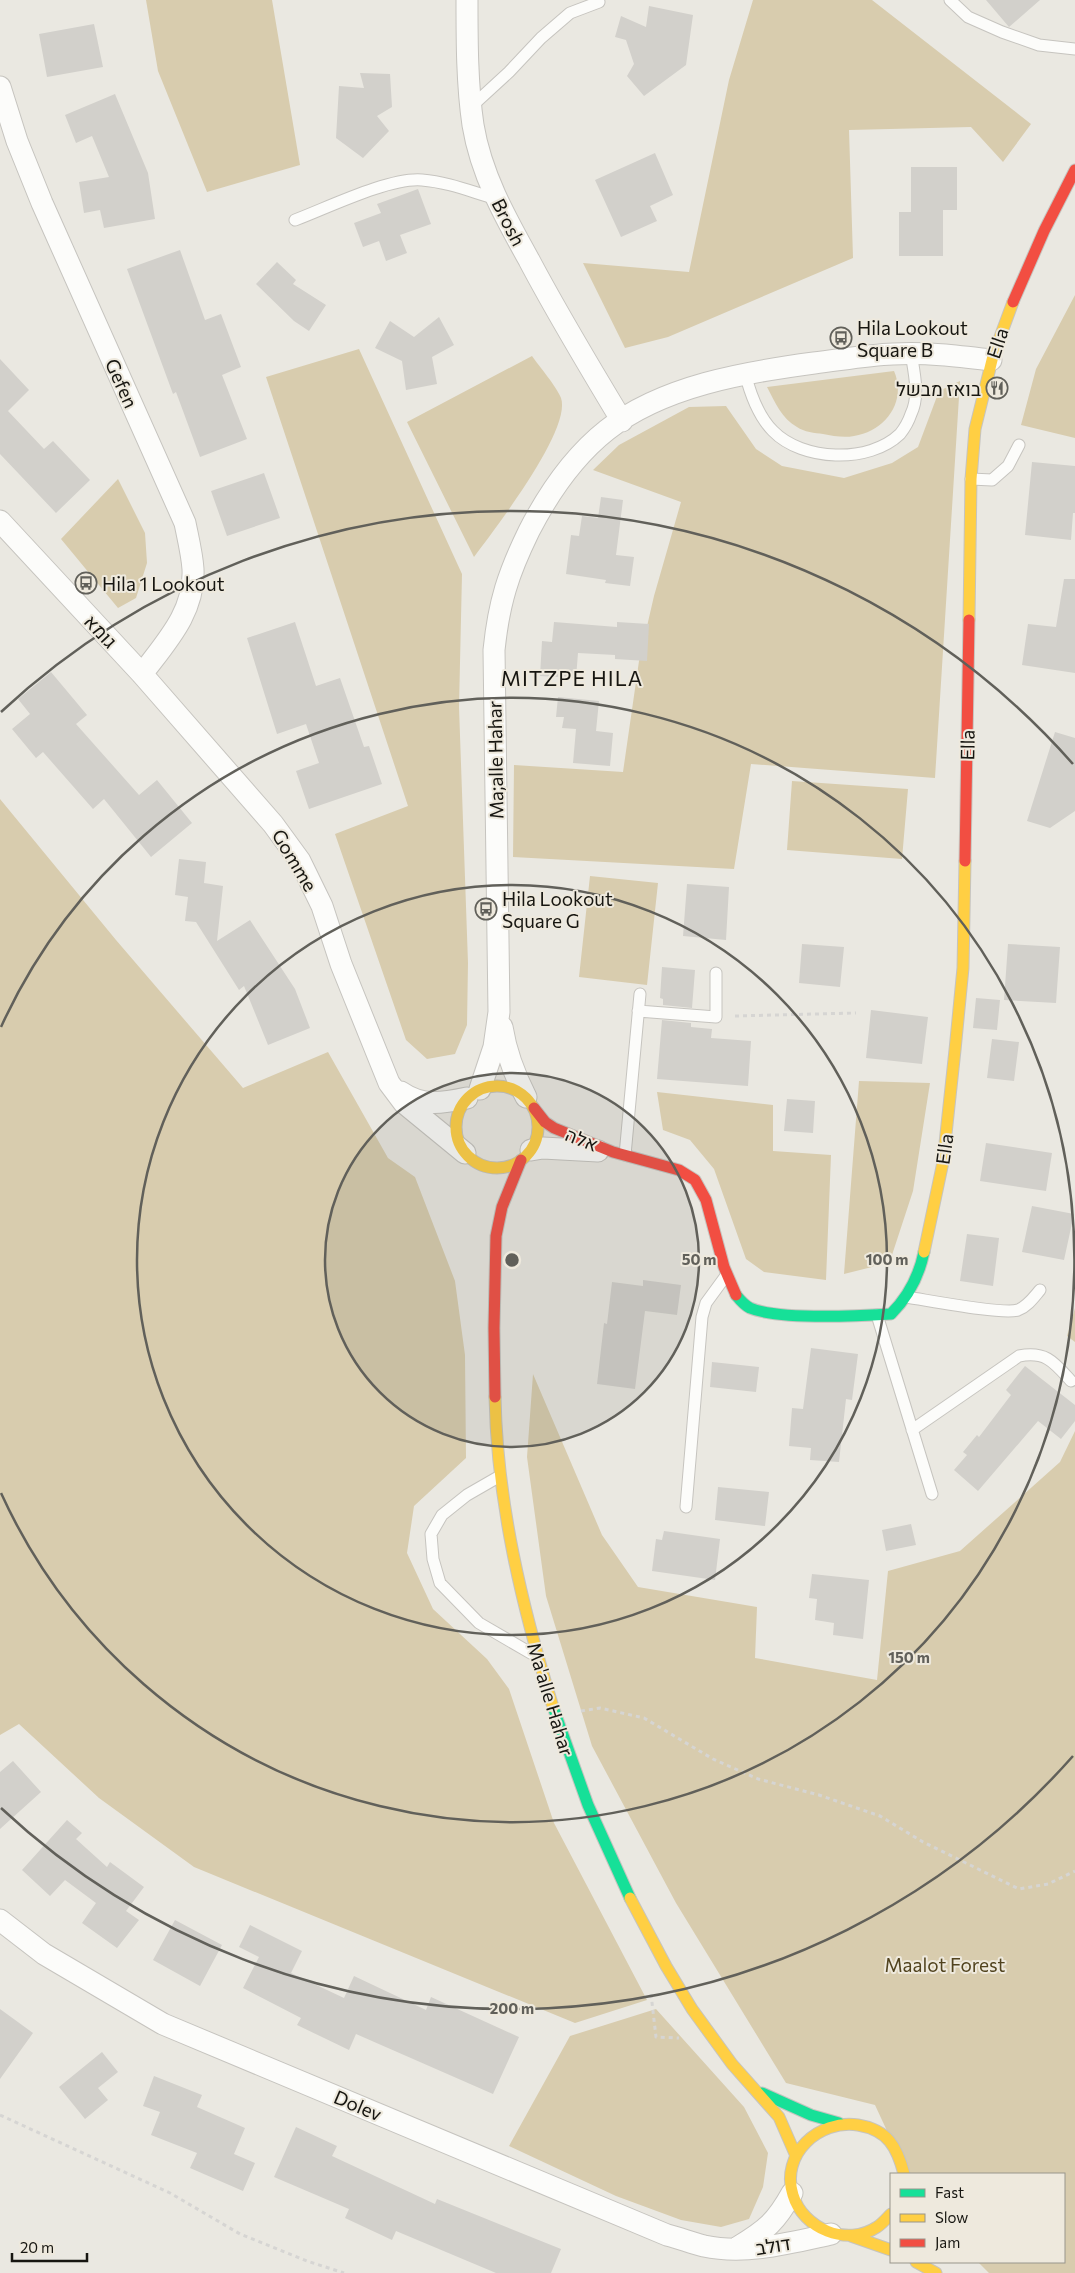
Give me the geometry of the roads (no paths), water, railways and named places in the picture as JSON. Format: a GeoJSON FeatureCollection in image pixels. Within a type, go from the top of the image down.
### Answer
{"type":"FeatureCollection","features":[{"type":"Feature","properties":{"kind":"street","name":"Brosh"},"geometry":{"type":"LineString","coordinates":[[467,0],[467,35],[474,125],[486,172],[497,199],[554,306],[622,421]]}},
{"type":"Feature","properties":{"kind":"street","name":"Gefen"},"geometry":{"type":"LineString","coordinates":[[0,87],[17,141],[42,202],[185,523],[193,570],[189,602],[175,631],[142,674]]}},
{"type":"Feature","properties":{"kind":"street","name":"Ella"},"geometry":{"type":"LineString","coordinates":[[620,1154],[683,1171],[696,1180],[706,1202],[726,1276],[749,1308],[769,1312],[867,1317],[891,1314],[906,1297],[920,1271],[943,1162],[963,968],[971,479],[976,423],[991,360],[1016,291],[1075,170]]}},
{"type":"Feature","properties":{"kind":"street","name":"Ma;alle Hahar"},"geometry":{"type":"LineString","coordinates":[[499,1012],[494,650],[498,613],[512,570],[538,514],[561,479],[586,450],[608,429],[669,396],[745,373],[873,356],[911,353],[991,360]]}},
{"type":"Feature","properties":{"kind":"street","name":"גומא"},"geometry":{"type":"LineString","coordinates":[[0,521],[142,674]]}},
{"type":"Feature","properties":{"kind":"street","name":"Gomme"},"geometry":{"type":"LineString","coordinates":[[142,674],[273,824],[300,861],[322,906],[341,964],[389,1083],[404,1103],[471,1158]]}},
{"type":"Feature","properties":{"kind":"street"},"geometry":{"type":"LineString","coordinates":[[482,1178],[458,1139],[456,1125],[459,1111],[473,1094],[494,1047],[499,1012]]}},
{"type":"Feature","properties":{"kind":"street"},"geometry":{"type":"LineString","coordinates":[[495,1263],[496,1234],[504,1204],[526,1155],[537,1136],[538,1122],[530,1102],[514,1074],[506,1049],[499,1012]]}},
{"type":"Feature","properties":{"kind":"street"},"geometry":{"type":"LineString","coordinates":[[389,1083],[418,1102],[442,1104],[494,1085],[508,1087],[530,1102]]}},
{"type":"Feature","properties":{"kind":"street","name":"אלה"},"geometry":{"type":"LineString","coordinates":[[530,1102],[545,1122],[554,1128],[620,1154]]}},
{"type":"Feature","properties":{"kind":"street","name":"אלה"},"geometry":{"type":"LineString","coordinates":[[526,1155],[550,1148],[620,1154]]}},
{"type":"Feature","properties":{"kind":"street"},"geometry":{"type":"LineString","coordinates":[[471,1158],[490,1167],[508,1166],[526,1155]]}},
{"type":"Feature","properties":{"kind":"street"},"geometry":{"type":"LineString","coordinates":[[490,1204],[495,1263]]}},
{"type":"Feature","properties":{"kind":"street","name":"Ma'alle Hahar"},"geometry":{"type":"LineString","coordinates":[[495,1263],[494,1362],[506,1510],[536,1656],[553,1714],[588,1808],[658,1952],[695,2012],[732,2064],[784,2123],[796,2156]]}},
{"type":"Feature","properties":{"kind":"street","name":"Dolev"},"geometry":{"type":"LineString","coordinates":[[0,1920],[44,1954],[163,2024],[667,2235],[705,2246],[736,2249]]}},
{"type":"Feature","properties":{"kind":"street"},"geometry":{"type":"LineString","coordinates":[[754,2089],[811,2115],[839,2123]]}},
{"type":"Feature","properties":{"kind":"street"},"geometry":{"type":"LineString","coordinates":[[890,2250],[818,2229],[800,2211],[792,2193],[791,2175],[796,2156],[807,2139],[827,2126],[839,2123],[859,2123],[877,2131],[895,2148],[903,2166],[904,2173]]}},
{"type":"Feature","properties":{"kind":"street","name":"דולב"},"geometry":{"type":"LineString","coordinates":[[736,2249],[766,2230],[780,2214],[792,2193]]}},
{"type":"Feature","properties":{"kind":"street"},"geometry":{"type":"LineString","coordinates":[[841,2235],[868,2233],[884,2223],[890,2215]]}},
{"type":"Feature","properties":{"kind":"street","name":"דולב"},"geometry":{"type":"LineString","coordinates":[[736,2249],[757,2249],[841,2235]]}},
{"type":"Feature","properties":{"kind":"street"},"geometry":{"type":"LineString","coordinates":[[918,2263],[936,2273]]}},
{"type":"Feature","properties":{"kind":"lane"},"geometry":{"type":"LineString","coordinates":[[950,0],[968,17],[1002,32],[1040,45],[1075,49]]}},
{"type":"Feature","properties":{"kind":"lane"},"geometry":{"type":"LineString","coordinates":[[472,106],[541,38],[570,13],[599,2]]}},
{"type":"Feature","properties":{"kind":"lane"},"geometry":{"type":"LineString","coordinates":[[295,220],[398,181],[421,180],[446,183],[497,199]]}},
{"type":"Feature","properties":{"kind":"lane"},"geometry":{"type":"LineString","coordinates":[[745,373],[750,394],[772,431],[790,444],[809,451],[857,454],[883,445],[900,433],[912,412],[916,378],[911,353]]}},
{"type":"Feature","properties":{"kind":"lane"},"geometry":{"type":"LineString","coordinates":[[971,479],[992,480],[1008,466],[1020,444]]}},
{"type":"Feature","properties":{"kind":"lane"},"geometry":{"type":"LineString","coordinates":[[638,1011],[716,1017],[716,973]]}},
{"type":"Feature","properties":{"kind":"lane"},"geometry":{"type":"LineString","coordinates":[[620,1154],[640,994]]}},
{"type":"Feature","properties":{"kind":"lane"},"geometry":{"type":"LineString","coordinates":[[686,1507],[702,1317],[706,1303],[726,1276]]}},
{"type":"Feature","properties":{"kind":"lane"},"geometry":{"type":"LineString","coordinates":[[906,1297],[1000,1310],[1016,1310],[1027,1305],[1040,1290]]}},
{"type":"Feature","properties":{"kind":"lane"},"geometry":{"type":"LineString","coordinates":[[877,1315],[932,1494]]}},
{"type":"Feature","properties":{"kind":"lane"},"geometry":{"type":"LineString","coordinates":[[912,1430],[1019,1356],[1034,1353],[1056,1363],[1071,1381]]}},
{"type":"Feature","properties":{"kind":"lane"},"geometry":{"type":"LineString","coordinates":[[502,1476],[467,1495],[442,1515],[432,1534],[433,1559],[440,1583],[479,1623],[536,1656]]}},
{"type":"Feature","properties":{"kind":"place","name":"Hila Lookout Square B"},"geometry":{"type":"Point","coordinates":[841,338]}},
{"type":"Feature","properties":{"kind":"place","name":"בואז מבשל"},"geometry":{"type":"Point","coordinates":[997,388]}},
{"type":"Feature","properties":{"kind":"place","name":"Hila 1 Lookout"},"geometry":{"type":"Point","coordinates":[86,583]}},
{"type":"Feature","properties":{"kind":"place","name":"Hila Lookout Square G"},"geometry":{"type":"Point","coordinates":[486,909]}},
{"type":"Feature","properties":{"kind":"district","name":"MITZPE HILA"},"geometry":{"type":"Point","coordinates":[572,677]}},
{"type":"Feature","properties":{"kind":"park label","name":"Maalot Forest"},"geometry":{"type":"Point","coordinates":[945,1964]}}]}
